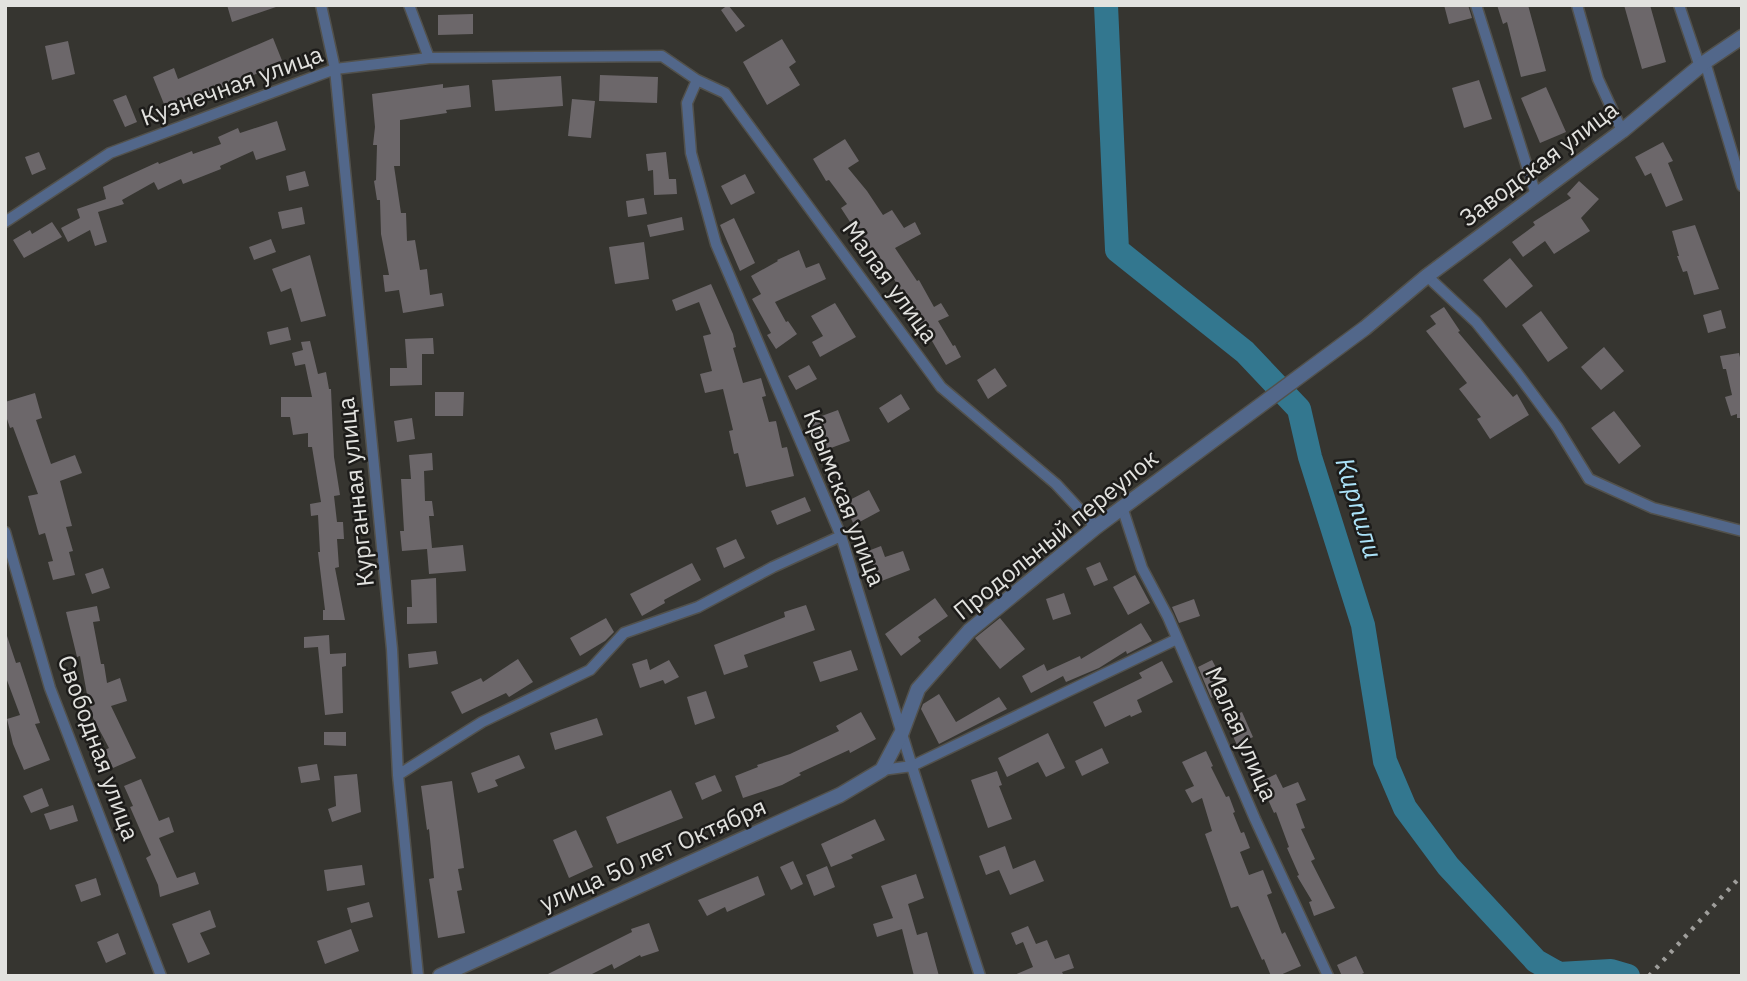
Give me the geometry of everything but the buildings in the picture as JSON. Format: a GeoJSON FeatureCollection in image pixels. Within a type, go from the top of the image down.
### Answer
{"type":"FeatureCollection","features":[{"type":"Feature","properties":{"kind":"street","name":"Курганная улица"},"geometry":{"type":"LineString","coordinates":[[321,5],[335,69],[392,649],[398,775],[418,976]]}},
{"type":"Feature","properties":{"kind":"street"},"geometry":{"type":"LineString","coordinates":[[409,5],[429,58]]}},
{"type":"Feature","properties":{"kind":"street"},"geometry":{"type":"LineString","coordinates":[[1476,5],[1536,195]]}},
{"type":"Feature","properties":{"kind":"street"},"geometry":{"type":"LineString","coordinates":[[1577,5],[1598,79],[1622,131]]}},
{"type":"Feature","properties":{"kind":"street"},"geometry":{"type":"LineString","coordinates":[[1679,5],[1703,65],[1742,186]]}},
{"type":"Feature","properties":{"kind":"street","name":"Заводская улица"},"geometry":{"type":"LineString","coordinates":[[1365,328],[1427,276],[1622,131],[1742,37]]}},
{"type":"Feature","properties":{"kind":"street","name":"Кузнечная улица"},"geometry":{"type":"LineString","coordinates":[[5,222],[110,153],[335,69],[429,58],[662,56]]}},
{"type":"Feature","properties":{"kind":"street","name":"Малая улица"},"geometry":{"type":"LineString","coordinates":[[662,56],[697,79],[725,93],[941,387],[1056,484],[1096,527]]}},
{"type":"Feature","properties":{"kind":"street","name":"Крымская улица"},"geometry":{"type":"LineString","coordinates":[[697,79],[687,103],[691,153],[716,244],[841,536],[979,976]]}},
{"type":"Feature","properties":{"kind":"street"},"geometry":{"type":"LineString","coordinates":[[1427,276],[1476,322],[1517,373],[1557,427],[1588,479],[1653,508],[1742,531]]}},
{"type":"Feature","properties":{"kind":"street","name":"Продольный переулок"},"geometry":{"type":"LineString","coordinates":[[902,732],[918,689],[969,631],[1122,507],[1365,328]]}},
{"type":"Feature","properties":{"kind":"street","name":"Малая улица"},"geometry":{"type":"LineString","coordinates":[[1122,507],[1142,568],[1177,639],[1255,819],[1328,976]]}},
{"type":"Feature","properties":{"kind":"street","name":"Свободная улица"},"geometry":{"type":"LineString","coordinates":[[5,532],[50,688],[161,976]]}},
{"type":"Feature","properties":{"kind":"street"},"geometry":{"type":"LineString","coordinates":[[398,775],[482,722],[590,670],[624,633],[698,607],[773,567],[841,536]]}},
{"type":"Feature","properties":{"kind":"street","name":"улица 50 лет Октября"},"geometry":{"type":"LineString","coordinates":[[440,976],[840,795],[882,770],[912,766],[1177,639]]}},
{"type":"Feature","properties":{"kind":"street"},"geometry":{"type":"LineString","coordinates":[[882,770],[902,732]]}},
{"type":"Feature","properties":{"kind":"waterway","name":"Кирпили"},"geometry":{"type":"LineString","coordinates":[[1106,5],[1117,250],[1245,352],[1299,409],[1310,457],[1363,625],[1385,761],[1405,808],[1448,866],[1536,961],[1559,974],[1611,971],[1628,976]]}},
{"type":"Feature","properties":{"kind":"railway"},"geometry":{"type":"LineString","coordinates":[[1649,976],[1742,875]]}}]}
